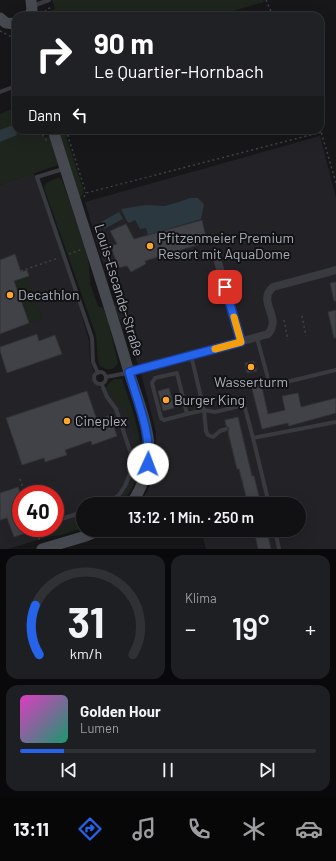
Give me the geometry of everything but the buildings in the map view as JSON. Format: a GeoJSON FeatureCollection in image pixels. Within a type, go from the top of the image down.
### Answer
{"type":"FeatureCollection","features":[{"type":"Feature","properties":{"kind":"street","name":"Louis-Escande-Straße"},"geometry":{"type":"LineString","coordinates":[[54,134],[146,429],[149,447],[148,464],[140,490],[136,497]]}},
{"type":"Feature","properties":{"kind":"street"},"geometry":{"type":"LineString","coordinates":[[216,255],[241,342]]}},
{"type":"Feature","properties":{"kind":"street"},"geometry":{"type":"LineString","coordinates":[[129,372],[268,334],[274,324],[267,297],[268,292],[273,287],[336,270]]}},
{"type":"Feature","properties":{"kind":"street"},"geometry":{"type":"LineString","coordinates":[[42,549],[83,537]]}},
{"type":"Feature","properties":{"kind":"lane"},"geometry":{"type":"LineString","coordinates":[[31,9],[38,4],[49,0]]}},
{"type":"Feature","properties":{"kind":"lane"},"geometry":{"type":"LineString","coordinates":[[0,92],[12,88]]}},
{"type":"Feature","properties":{"kind":"lane"},"geometry":{"type":"LineString","coordinates":[[65,168],[37,177],[92,338],[93,362],[98,373]]}},
{"type":"Feature","properties":{"kind":"lane"},"geometry":{"type":"LineString","coordinates":[[257,338],[271,385],[336,370]]}},
{"type":"Feature","properties":{"kind":"lane"},"geometry":{"type":"LineString","coordinates":[[191,355],[204,410],[206,432],[208,435],[213,437],[220,431],[226,429]]}},
{"type":"Feature","properties":{"kind":"lane"},"geometry":{"type":"LineString","coordinates":[[106,377],[129,372]]}},
{"type":"Feature","properties":{"kind":"lane"},"geometry":{"type":"LineString","coordinates":[[106,377],[104,373],[98,373],[94,377],[94,381],[102,385],[107,397],[116,409],[132,457],[131,471],[125,486],[116,497]]}},
{"type":"Feature","properties":{"kind":"lane"},"geometry":{"type":"LineString","coordinates":[[187,414],[177,373],[155,378],[152,383],[161,418],[164,420],[204,410],[215,412],[240,406],[245,408],[267,497]]}},
{"type":"Feature","properties":{"kind":"lane"},"geometry":{"type":"LineString","coordinates":[[102,385],[106,381],[106,377]]}},
{"type":"Feature","properties":{"kind":"lane"},"geometry":{"type":"LineString","coordinates":[[253,438],[336,422]]}},
{"type":"Feature","properties":{"kind":"lane"},"geometry":{"type":"LineString","coordinates":[[64,518],[76,514]]}},
{"type":"Feature","properties":{"kind":"lane"},"geometry":{"type":"LineString","coordinates":[[277,537],[280,549]]}},
{"type":"Feature","properties":{"kind":"path"},"geometry":{"type":"LineString","coordinates":[[266,0],[271,12]]}},
{"type":"Feature","properties":{"kind":"path"},"geometry":{"type":"LineString","coordinates":[[45,12],[47,9],[53,7]]}},
{"type":"Feature","properties":{"kind":"path"},"geometry":{"type":"LineString","coordinates":[[0,31],[12,38],[8,25]]}},
{"type":"Feature","properties":{"kind":"path"},"geometry":{"type":"LineString","coordinates":[[8,25],[12,37]]}},
{"type":"Feature","properties":{"kind":"path"},"geometry":{"type":"LineString","coordinates":[[67,134],[86,193],[314,134]]}},
{"type":"Feature","properties":{"kind":"path"},"geometry":{"type":"LineString","coordinates":[[323,134],[336,183]]}},
{"type":"Feature","properties":{"kind":"path"},"geometry":{"type":"LineString","coordinates":[[21,271],[90,247]]}},
{"type":"Feature","properties":{"kind":"path"},"geometry":{"type":"LineString","coordinates":[[302,316],[306,336]]}},
{"type":"Feature","properties":{"kind":"path"},"geometry":{"type":"LineString","coordinates":[[284,320],[288,340]]}},
{"type":"Feature","properties":{"kind":"path"},"geometry":{"type":"LineString","coordinates":[[20,479],[22,485]]}},
{"type":"Feature","properties":{"kind":"path"},"geometry":{"type":"LineString","coordinates":[[39,537],[42,549]]}},
{"type":"Feature","properties":{"kind":"shaded area"},"geometry":{"type":"Polygon","coordinates":[[[52,0],[263,0],[264,2],[229,12],[48,12],[55,9],[52,0]]]}},
{"type":"Feature","properties":{"kind":"shaded area"},"geometry":{"type":"Polygon","coordinates":[[[12,109],[12,134],[41,134],[42,137],[50,137],[58,165],[0,185],[0,114],[12,109]]]}},
{"type":"Feature","properties":{"kind":"shaded area"},"geometry":{"type":"Polygon","coordinates":[[[12,125],[12,134],[17,135],[0,142],[0,130],[12,125]]]}},
{"type":"Feature","properties":{"kind":"shaded area"},"geometry":{"type":"Polygon","coordinates":[[[59,134],[65,134],[84,192],[79,199],[59,134]]]}},
{"type":"Feature","properties":{"kind":"shaded area"},"geometry":{"type":"Polygon","coordinates":[[[320,136],[336,198],[336,549],[206,549],[203,537],[306,537],[306,497],[144,497],[155,476],[156,432],[140,369],[115,308],[115,296],[101,257],[85,202],[320,136]]]}},
{"type":"Feature","properties":{"kind":"shaded area"},"geometry":{"type":"Polygon","coordinates":[[[34,173],[76,296],[89,341],[90,361],[100,388],[120,383],[140,448],[135,481],[124,497],[76,497],[76,528],[64,532],[64,485],[12,485],[12,537],[47,537],[8,549],[0,549],[0,185],[34,173]]]}},
{"type":"Feature","properties":{"kind":"shaded area"},"geometry":{"type":"Polygon","coordinates":[[[59,177],[62,180],[87,253],[90,284],[98,306],[103,308],[108,321],[118,363],[112,369],[105,369],[100,366],[98,361],[96,335],[44,188],[46,183],[59,177]]]}},
{"type":"Feature","properties":{"kind":"shaded area"},"geometry":{"type":"Polygon","coordinates":[[[190,198],[198,198],[204,204],[201,219],[148,235],[146,228],[140,229],[135,220],[129,223],[121,209],[146,205],[165,206],[190,198]]]}},
{"type":"Feature","properties":{"kind":"shaded area"},"geometry":{"type":"Polygon","coordinates":[[[119,212],[123,219],[104,229],[101,222],[119,212]]]}},
{"type":"Feature","properties":{"kind":"shaded area"},"geometry":{"type":"Polygon","coordinates":[[[27,277],[43,319],[29,323],[14,281],[27,277]]]}},
{"type":"Feature","properties":{"kind":"shaded area"},"geometry":{"type":"Polygon","coordinates":[[[114,379],[122,379],[133,411],[140,443],[138,474],[132,489],[126,497],[123,497],[131,485],[137,469],[137,445],[125,406],[120,407],[108,390],[107,385],[114,379]]]}},
{"type":"Feature","properties":{"kind":"shaded area"},"geometry":{"type":"Polygon","coordinates":[[[76,523],[76,530],[64,534],[64,527],[76,523]]]}},
{"type":"Feature","properties":{"kind":"slow traffic"},"geometry":{"type":"LineString","coordinates":[[215,349],[241,342],[234,317]]}},
{"type":"Feature","properties":{"kind":"place","name":"Pfitzenmeier Premium Resort mit AquaDome"},"geometry":{"type":"Point","coordinates":[150,246]}},
{"type":"Feature","properties":{"kind":"place","name":"Decathlon"},"geometry":{"type":"Point","coordinates":[10,295]}},
{"type":"Feature","properties":{"kind":"place","name":"Wasserturm"},"geometry":{"type":"Point","coordinates":[251,367]}},
{"type":"Feature","properties":{"kind":"place","name":"Burger King"},"geometry":{"type":"Point","coordinates":[166,400]}},
{"type":"Feature","properties":{"kind":"place","name":"Cineplex"},"geometry":{"type":"Point","coordinates":[67,421]}},
{"type":"Feature","properties":{"kind":"route"},"geometry":{"type":"LineString","coordinates":[[148,464],[148,438],[129,372],[241,342],[225,287]]}}]}
